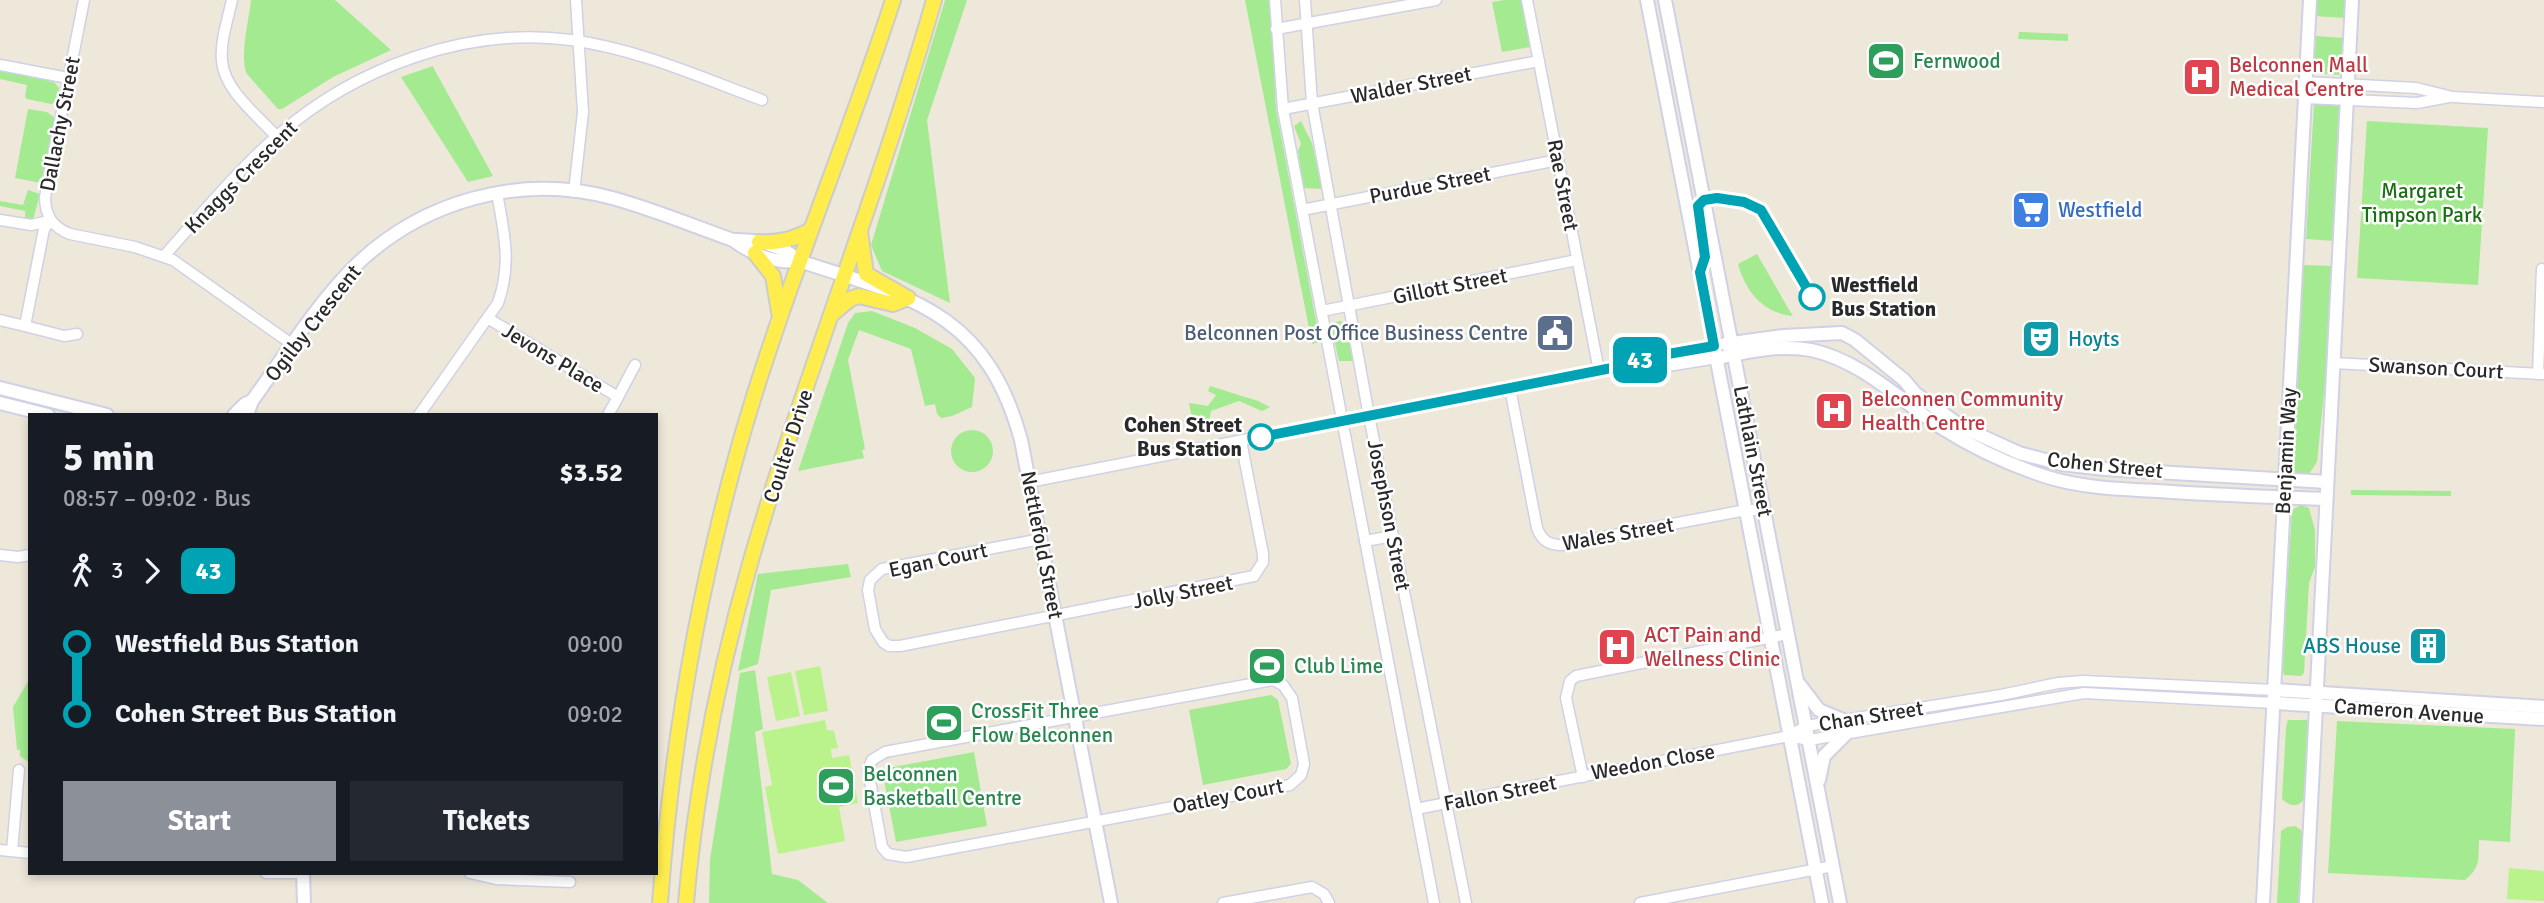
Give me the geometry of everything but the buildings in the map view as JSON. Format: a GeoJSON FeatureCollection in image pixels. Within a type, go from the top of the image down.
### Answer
{"type":"FeatureCollection","features":[{"type":"Feature","properties":{"kind":"main road","name":"Coulter Drive"},"geometry":{"type":"LineString","coordinates":[[660,903],[674,767],[688,673],[711,558],[738,449],[799,261],[893,0]]}},
{"type":"Feature","properties":{"kind":"main road","name":"Coulter Drive"},"geometry":{"type":"LineString","coordinates":[[686,903],[690,859],[725,658],[746,577],[934,0]]}},
{"type":"Feature","properties":{"kind":"main road"},"geometry":{"type":"LineString","coordinates":[[860,228],[866,274],[908,298]]}},
{"type":"Feature","properties":{"kind":"main road"},"geometry":{"type":"LineString","coordinates":[[780,321],[778,294],[773,276],[757,247],[793,239],[811,230]]}},
{"type":"Feature","properties":{"kind":"main road"},"geometry":{"type":"LineString","coordinates":[[831,315],[850,299],[859,296],[893,304],[908,298]]}},
{"type":"Feature","properties":{"kind":"main road"},"geometry":{"type":"LineString","coordinates":[[690,859],[693,903]]}},
{"type":"Feature","properties":{"kind":"street","name":"Dallachy Street"},"geometry":{"type":"LineString","coordinates":[[84,0],[45,197],[45,209],[50,220],[61,231],[70,234],[135,247],[164,256],[192,272],[293,345]]}},
{"type":"Feature","properties":{"kind":"street"},"geometry":{"type":"LineString","coordinates":[[232,0],[222,48],[224,74],[234,90],[276,136]]}},
{"type":"Feature","properties":{"kind":"street"},"geometry":{"type":"LineString","coordinates":[[574,192],[583,113],[576,0]]}},
{"type":"Feature","properties":{"kind":"street","name":"Josephson Street"},"geometry":{"type":"LineString","coordinates":[[1275,0],[1283,109],[1434,903]]}},
{"type":"Feature","properties":{"kind":"street","name":"Josephson Street"},"geometry":{"type":"LineString","coordinates":[[1305,0],[1312,103],[1369,416],[1466,903]]}},
{"type":"Feature","properties":{"kind":"street"},"geometry":{"type":"LineString","coordinates":[[1276,29],[1436,0]]}},
{"type":"Feature","properties":{"kind":"street","name":"Rae Street"},"geometry":{"type":"LineString","coordinates":[[1527,0],[1598,371]]}},
{"type":"Feature","properties":{"kind":"street","name":"Lathlain Street"},"geometry":{"type":"LineString","coordinates":[[1647,0],[1822,903]]}},
{"type":"Feature","properties":{"kind":"street","name":"Lathlain Street"},"geometry":{"type":"LineString","coordinates":[[1665,0],[1840,903]]}},
{"type":"Feature","properties":{"kind":"street","name":"Benjamin Way"},"geometry":{"type":"LineString","coordinates":[[2263,903],[2310,0]]}},
{"type":"Feature","properties":{"kind":"street","name":"Benjamin Way"},"geometry":{"type":"LineString","coordinates":[[2306,903],[2352,0]]}},
{"type":"Feature","properties":{"kind":"street","name":"Knaggs Crescent"},"geometry":{"type":"LineString","coordinates":[[164,256],[276,136],[319,103],[356,82],[396,63],[429,52],[499,39],[572,40],[642,56],[762,100]]}},
{"type":"Feature","properties":{"kind":"street","name":"Walder Street"},"geometry":{"type":"LineString","coordinates":[[1283,109],[1539,61]]}},
{"type":"Feature","properties":{"kind":"street"},"geometry":{"type":"LineString","coordinates":[[0,65],[68,78]]}},
{"type":"Feature","properties":{"kind":"street"},"geometry":{"type":"LineString","coordinates":[[2305,82],[2416,88],[2453,97],[2544,102]]}},
{"type":"Feature","properties":{"kind":"street"},"geometry":{"type":"LineString","coordinates":[[2305,98],[2417,103],[2453,97]]}},
{"type":"Feature","properties":{"kind":"street","name":"Purdue Street"},"geometry":{"type":"LineString","coordinates":[[1302,210],[1558,160]]}},
{"type":"Feature","properties":{"kind":"street","name":"Ogilby Crescent"},"geometry":{"type":"LineString","coordinates":[[248,413],[252,401],[328,297],[377,246],[405,226],[435,211],[497,193],[546,189],[612,198],[733,240],[746,250],[757,247],[786,263],[799,261],[843,275]]}},
{"type":"Feature","properties":{"kind":"street"},"geometry":{"type":"LineString","coordinates":[[420,413],[489,319],[505,285],[507,265],[497,193]]}},
{"type":"Feature","properties":{"kind":"street"},"geometry":{"type":"LineString","coordinates":[[0,220],[31,225],[50,220]]}},
{"type":"Feature","properties":{"kind":"street"},"geometry":{"type":"LineString","coordinates":[[25,326],[44,229],[50,220]]}},
{"type":"Feature","properties":{"kind":"street","name":"Gillott Street"},"geometry":{"type":"LineString","coordinates":[[1322,312],[1577,260]]}},
{"type":"Feature","properties":{"kind":"street","name":"Swanson Court"},"geometry":{"type":"LineString","coordinates":[[2333,363],[2541,374],[2542,269]]}},
{"type":"Feature","properties":{"kind":"street","name":"Nettlefold Street"},"geometry":{"type":"LineString","coordinates":[[843,275],[908,298],[952,323],[993,370],[1013,412],[1041,539],[1111,903]]}},
{"type":"Feature","properties":{"kind":"street","name":"Jevons Place"},"geometry":{"type":"LineString","coordinates":[[489,319],[618,397]]}},
{"type":"Feature","properties":{"kind":"street"},"geometry":{"type":"LineString","coordinates":[[0,320],[64,336],[77,334]]}},
{"type":"Feature","properties":{"kind":"street","name":"Cohen Street"},"geometry":{"type":"LineString","coordinates":[[1029,482],[1632,364],[1643,370],[1783,336],[1846,335],[1904,380],[1915,393],[1962,427],[2019,453],[2061,464],[2105,469],[2327,482]]}},
{"type":"Feature","properties":{"kind":"street","name":"Cohen Street"},"geometry":{"type":"LineString","coordinates":[[1733,349],[1793,348],[1831,356],[1889,387],[1973,447],[2017,467],[2060,480],[2100,487],[2326,499]]}},
{"type":"Feature","properties":{"kind":"street","name":"Jevons Place"},"geometry":{"type":"LineString","coordinates":[[609,413],[635,365]]}},
{"type":"Feature","properties":{"kind":"street"},"geometry":{"type":"LineString","coordinates":[[0,388],[87,412]]}},
{"type":"Feature","properties":{"kind":"street","name":"Wales Street"},"geometry":{"type":"LineString","coordinates":[[1510,388],[1537,528],[1540,536],[1547,542],[1562,545],[1746,510],[1764,510]]}},
{"type":"Feature","properties":{"kind":"street","name":"Ogilby Crescent"},"geometry":{"type":"LineString","coordinates":[[236,413],[252,401]]}},
{"type":"Feature","properties":{"kind":"street"},"geometry":{"type":"LineString","coordinates":[[0,403],[40,413]]}},
{"type":"Feature","properties":{"kind":"street","name":"Jolly Street"},"geometry":{"type":"LineString","coordinates":[[1055,616],[1254,576],[1263,562],[1263,554],[1241,441]]}},
{"type":"Feature","properties":{"kind":"street"},"geometry":{"type":"LineString","coordinates":[[1365,541],[1393,536]]}},
{"type":"Feature","properties":{"kind":"street","name":"Egan Court"},"geometry":{"type":"LineString","coordinates":[[1041,539],[882,569],[870,580],[868,590],[875,629],[883,642],[890,646],[900,646],[1055,616]]}},
{"type":"Feature","properties":{"kind":"street"},"geometry":{"type":"LineString","coordinates":[[0,555],[28,555]]}},
{"type":"Feature","properties":{"kind":"street","name":"Weedon Close"},"geometry":{"type":"LineString","coordinates":[[1788,634],[1576,676],[1570,681],[1566,698],[1583,778],[1789,736]]}},
{"type":"Feature","properties":{"kind":"street","name":"Oatley Court"},"geometry":{"type":"LineString","coordinates":[[1273,680],[1283,685],[1292,698],[1304,764],[1301,775],[1295,782],[906,857],[888,854],[880,841],[868,776],[869,765],[876,757],[885,752],[1075,716],[1273,680]]}},
{"type":"Feature","properties":{"kind":"street"},"geometry":{"type":"LineString","coordinates":[[1797,681],[1819,710],[1843,720]]}},
{"type":"Feature","properties":{"kind":"street","name":"Chan Street"},"geometry":{"type":"LineString","coordinates":[[1789,736],[1806,726],[2083,681],[2274,696]]}},
{"type":"Feature","properties":{"kind":"street","name":"Chan Street"},"geometry":{"type":"LineString","coordinates":[[1789,736],[1809,740],[2084,693],[2274,696]]}},
{"type":"Feature","properties":{"kind":"street","name":"Cameron Avenue"},"geometry":{"type":"LineString","coordinates":[[2274,696],[2544,707]]}},
{"type":"Feature","properties":{"kind":"street","name":"Cameron Avenue"},"geometry":{"type":"LineString","coordinates":[[2316,698],[2544,719]]}},
{"type":"Feature","properties":{"kind":"street"},"geometry":{"type":"LineString","coordinates":[[1818,786],[1824,756],[1846,734]]}},
{"type":"Feature","properties":{"kind":"street"},"geometry":{"type":"LineString","coordinates":[[12,851],[19,770]]}},
{"type":"Feature","properties":{"kind":"street","name":"Fallon Street"},"geometry":{"type":"LineString","coordinates":[[1416,809],[1583,778]]}},
{"type":"Feature","properties":{"kind":"street"},"geometry":{"type":"LineString","coordinates":[[0,850],[28,853]]}},
{"type":"Feature","properties":{"kind":"street"},"geometry":{"type":"LineString","coordinates":[[1640,903],[1833,866]]}},
{"type":"Feature","properties":{"kind":"street"},"geometry":{"type":"LineString","coordinates":[[300,875],[304,903]]}},
{"type":"Feature","properties":{"kind":"street"},"geometry":{"type":"LineString","coordinates":[[479,875],[496,879],[570,882]]}},
{"type":"Feature","properties":{"kind":"street"},"geometry":{"type":"LineString","coordinates":[[1223,903],[1312,887],[1324,894],[1329,903]]}},
{"type":"Feature","properties":{"kind":"green space"},"geometry":{"type":"Polygon","coordinates":[[[251,0],[335,0],[391,50],[333,77],[278,109],[247,74],[245,67],[244,48],[251,0]]]}},
{"type":"Feature","properties":{"kind":"green space"},"geometry":{"type":"Polygon","coordinates":[[[945,0],[967,0],[927,120],[950,303],[882,271],[871,245],[945,0]]]}},
{"type":"Feature","properties":{"kind":"green space"},"geometry":{"type":"Polygon","coordinates":[[[1245,0],[1270,0],[1276,109],[1320,342],[1312,344],[1245,0]]]}},
{"type":"Feature","properties":{"kind":"green space"},"geometry":{"type":"Polygon","coordinates":[[[1521,0],[1530,47],[1502,52],[1492,2],[1521,0]]]}},
{"type":"Feature","properties":{"kind":"green space"},"geometry":{"type":"Polygon","coordinates":[[[2315,0],[2346,0],[2345,18],[2314,16],[2315,0]]]}},
{"type":"Feature","properties":{"kind":"green space"},"geometry":{"type":"Polygon","coordinates":[[[2019,32],[2068,34],[2068,41],[2018,39],[2019,32]]]}},
{"type":"Feature","properties":{"kind":"green space"},"geometry":{"type":"Polygon","coordinates":[[[2316,36],[2345,38],[2342,75],[2313,73],[2316,36]]]}},
{"type":"Feature","properties":{"kind":"green space"},"geometry":{"type":"Polygon","coordinates":[[[433,66],[493,176],[468,182],[401,77],[433,66]]]}},
{"type":"Feature","properties":{"kind":"green space"},"geometry":{"type":"Polygon","coordinates":[[[0,70],[50,80],[51,83],[53,81],[59,88],[58,102],[51,104],[27,99],[27,85],[0,79],[0,70]]]}},
{"type":"Feature","properties":{"kind":"green space"},"geometry":{"type":"Polygon","coordinates":[[[2314,104],[2342,106],[2334,241],[2306,239],[2314,104]]]}},
{"type":"Feature","properties":{"kind":"green space"},"geometry":{"type":"Polygon","coordinates":[[[28,109],[47,112],[55,118],[41,183],[15,178],[28,109]]]}},
{"type":"Feature","properties":{"kind":"green space"},"geometry":{"type":"Polygon","coordinates":[[[1301,121],[1312,143],[1322,189],[1303,188],[1298,150],[1301,144],[1294,126],[1301,121]]]}},
{"type":"Feature","properties":{"kind":"green space","name":"Margaret Timpson Park"},"geometry":{"type":"Polygon","coordinates":[[[2367,121],[2488,128],[2478,285],[2357,278],[2367,121]]]}},
{"type":"Feature","properties":{"kind":"green space"},"geometry":{"type":"Polygon","coordinates":[[[28,190],[40,194],[33,220],[25,220],[25,211],[0,206],[0,201],[23,205],[28,190]]]}},
{"type":"Feature","properties":{"kind":"green space"},"geometry":{"type":"Polygon","coordinates":[[[1757,254],[1793,316],[1765,306],[1746,284],[1738,264],[1757,254]]]}},
{"type":"Feature","properties":{"kind":"green space"},"geometry":{"type":"Polygon","coordinates":[[[2303,265],[2333,266],[2317,462],[2307,477],[2291,476],[2303,265]]]}},
{"type":"Feature","properties":{"kind":"green space"},"geometry":{"type":"Polygon","coordinates":[[[872,311],[915,328],[952,349],[975,378],[972,407],[941,418],[937,414],[935,404],[925,406],[911,349],[859,330],[848,360],[865,449],[862,450],[864,458],[798,471],[848,323],[855,313],[872,311]]]}},
{"type":"Feature","properties":{"kind":"green space"},"geometry":{"type":"Polygon","coordinates":[[[1341,321],[1348,328],[1354,361],[1339,361],[1332,331],[1336,322],[1341,321]]]}},
{"type":"Feature","properties":{"kind":"green space"},"geometry":{"type":"Polygon","coordinates":[[[1210,386],[1270,407],[1262,411],[1239,401],[1211,411],[1209,421],[1193,423],[1189,403],[1208,406],[1216,395],[1208,391],[1210,386]]]}},
{"type":"Feature","properties":{"kind":"green space"},"geometry":{"type":"Polygon","coordinates":[[[972,430],[987,436],[993,451],[987,466],[972,472],[957,466],[951,451],[957,436],[972,430]]]}},
{"type":"Feature","properties":{"kind":"green space"},"geometry":{"type":"Polygon","coordinates":[[[2351,490],[2451,491],[2451,496],[2351,495],[2351,490]]]}},
{"type":"Feature","properties":{"kind":"green space"},"geometry":{"type":"Polygon","coordinates":[[[2301,505],[2309,508],[2315,530],[2315,567],[2309,583],[2304,673],[2301,676],[2284,675],[2282,667],[2292,510],[2301,505]]]}},
{"type":"Feature","properties":{"kind":"green space"},"geometry":{"type":"Polygon","coordinates":[[[848,564],[851,577],[771,590],[758,664],[738,671],[758,574],[848,564]]]}},
{"type":"Feature","properties":{"kind":"green space"},"geometry":{"type":"Polygon","coordinates":[[[820,666],[828,711],[804,715],[795,671],[820,666]]]}},
{"type":"Feature","properties":{"kind":"green space"},"geometry":{"type":"Polygon","coordinates":[[[755,670],[763,729],[755,732],[772,874],[798,880],[828,903],[709,903],[710,859],[740,673],[755,670]]]}},
{"type":"Feature","properties":{"kind":"green space"},"geometry":{"type":"Polygon","coordinates":[[[791,672],[800,716],[776,721],[767,677],[791,672]]]}},
{"type":"Feature","properties":{"kind":"green space"},"geometry":{"type":"Polygon","coordinates":[[[28,681],[28,762],[20,756],[20,750],[17,750],[13,707],[28,681]]]}},
{"type":"Feature","properties":{"kind":"green space"},"geometry":{"type":"Polygon","coordinates":[[[1271,695],[1278,700],[1291,764],[1286,769],[1203,785],[1189,710],[1271,695]]]}},
{"type":"Feature","properties":{"kind":"green space"},"geometry":{"type":"Polygon","coordinates":[[[825,720],[827,730],[834,731],[838,748],[831,749],[832,758],[849,755],[858,803],[839,807],[845,841],[778,854],[765,787],[772,785],[762,732],[825,720]]]}},
{"type":"Feature","properties":{"kind":"green space"},"geometry":{"type":"Polygon","coordinates":[[[2288,720],[2308,720],[2310,733],[2304,800],[2296,805],[2290,805],[2282,799],[2288,720]]]}},
{"type":"Feature","properties":{"kind":"green space"},"geometry":{"type":"Polygon","coordinates":[[[2337,721],[2515,729],[2510,842],[2479,840],[2476,867],[2465,880],[2328,873],[2337,721]]]}},
{"type":"Feature","properties":{"kind":"green space"},"geometry":{"type":"Polygon","coordinates":[[[974,752],[987,826],[896,842],[883,775],[888,768],[974,752]]]}},
{"type":"Feature","properties":{"kind":"green space"},"geometry":{"type":"Polygon","coordinates":[[[2295,826],[2301,830],[2303,836],[2298,903],[2277,903],[2281,831],[2295,826]]]}},
{"type":"Feature","properties":{"kind":"green space"},"geometry":{"type":"Polygon","coordinates":[[[2509,868],[2544,871],[2544,901],[2507,899],[2509,868]]]}},
{"type":"Feature","properties":{"kind":"bus line","name":"43"},"geometry":{"type":"LineString","coordinates":[[1261,437],[1714,346],[1700,272],[1705,257],[1698,206],[1704,200],[1717,198],[1744,202],[1761,210],[1812,297]]}},
{"type":"Feature","properties":{"kind":"place","name":"Fernwood"},"geometry":{"type":"Point","coordinates":[1886,61]}},
{"type":"Feature","properties":{"kind":"place","name":"Belconnen Mall Medical Centre"},"geometry":{"type":"Point","coordinates":[2202,77]}},
{"type":"Feature","properties":{"kind":"place","name":"Westfield"},"geometry":{"type":"Point","coordinates":[2031,210]}},
{"type":"Feature","properties":{"kind":"place","name":"Westfield Bus Station"},"geometry":{"type":"Point","coordinates":[1812,297]}},
{"type":"Feature","properties":{"kind":"place","name":"Belconnen Post Office Business Centre"},"geometry":{"type":"Point","coordinates":[1555,333]}},
{"type":"Feature","properties":{"kind":"place","name":"Hoyts"},"geometry":{"type":"Point","coordinates":[2041,339]}},
{"type":"Feature","properties":{"kind":"place","name":"Belconnen Community Health Centre"},"geometry":{"type":"Point","coordinates":[1834,411]}},
{"type":"Feature","properties":{"kind":"place","name":"Cohen Street Bus Station"},"geometry":{"type":"Point","coordinates":[1261,437]}},
{"type":"Feature","properties":{"kind":"place","name":"ABS House"},"geometry":{"type":"Point","coordinates":[2428,646]}},
{"type":"Feature","properties":{"kind":"place","name":"ACT Pain and Wellness Clinic"},"geometry":{"type":"Point","coordinates":[1617,647]}},
{"type":"Feature","properties":{"kind":"place","name":"Club Lime"},"geometry":{"type":"Point","coordinates":[1267,666]}},
{"type":"Feature","properties":{"kind":"place","name":"CrossFit Three Flow Belconnen"},"geometry":{"type":"Point","coordinates":[944,723]}},
{"type":"Feature","properties":{"kind":"place","name":"Belconnen Basketball Centre"},"geometry":{"type":"Point","coordinates":[836,786]}}]}
